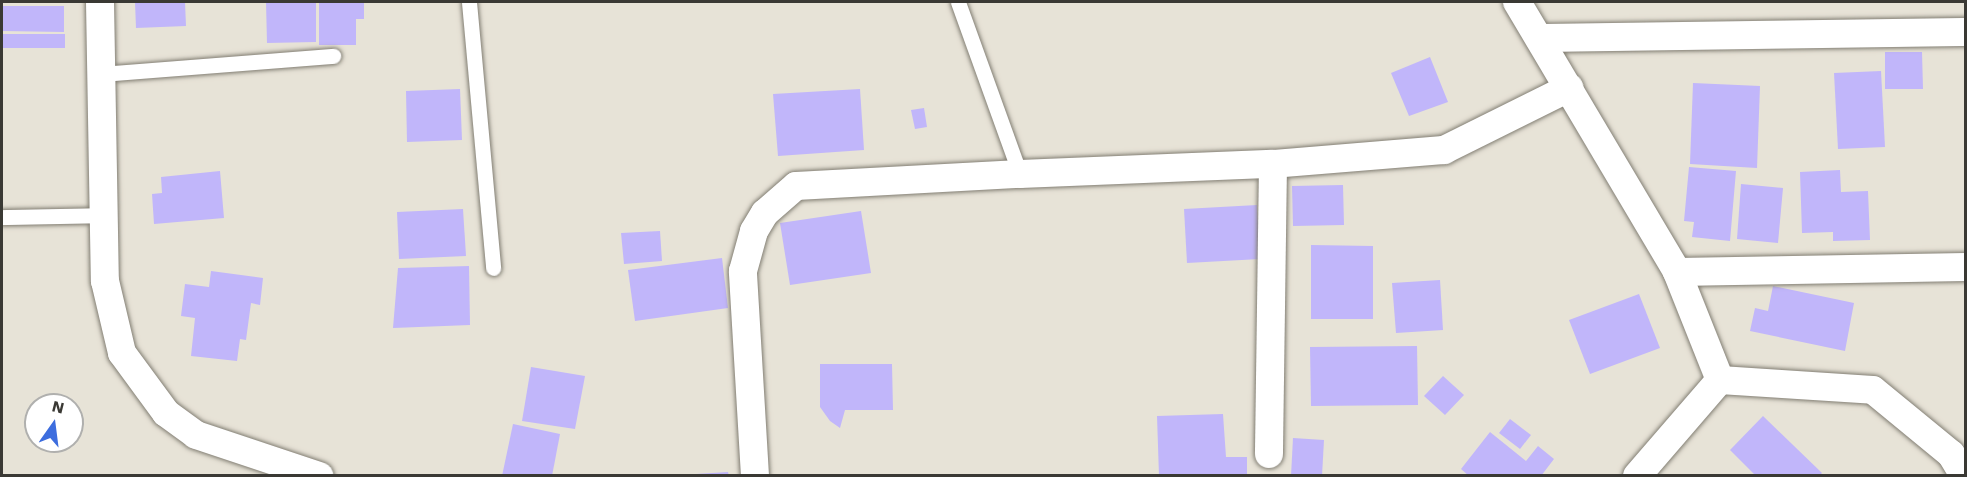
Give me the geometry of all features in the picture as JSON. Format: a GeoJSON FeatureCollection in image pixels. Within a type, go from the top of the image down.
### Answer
{"type":"FeatureCollection","features":[{"type":"Feature","properties":{"kind":"street"},"geometry":{"type":"LineString","coordinates":[[100,2],[104,214],[110,318],[141,385],[166,413],[196,435],[230,450],[319,476]]}},
{"type":"Feature","properties":{"kind":"street"},"geometry":{"type":"LineString","coordinates":[[1517,2],[1677,272],[1720,380]]}},
{"type":"Feature","properties":{"kind":"street"},"geometry":{"type":"LineString","coordinates":[[1539,38],[1965,32]]}},
{"type":"Feature","properties":{"kind":"street"},"geometry":{"type":"LineString","coordinates":[[755,476],[743,271],[754,231],[765,213],[796,186],[1273,164],[1444,150],[1569,88]]}},
{"type":"Feature","properties":{"kind":"street"},"geometry":{"type":"LineString","coordinates":[[1269,454],[1273,164]]}},
{"type":"Feature","properties":{"kind":"street"},"geometry":{"type":"LineString","coordinates":[[1677,272],[1965,267]]}},
{"type":"Feature","properties":{"kind":"street"},"geometry":{"type":"LineString","coordinates":[[1637,476],[1720,380]]}},
{"type":"Feature","properties":{"kind":"street"},"geometry":{"type":"LineString","coordinates":[[1720,380],[1873,390],[1951,454],[1964,476]]}},
{"type":"Feature","properties":{"kind":"lane"},"geometry":{"type":"LineString","coordinates":[[469,2],[493,268]]}},
{"type":"Feature","properties":{"kind":"lane"},"geometry":{"type":"LineString","coordinates":[[958,2],[1020,174]]}},
{"type":"Feature","properties":{"kind":"lane"},"geometry":{"type":"LineString","coordinates":[[102,74],[333,56]]}},
{"type":"Feature","properties":{"kind":"lane"},"geometry":{"type":"LineString","coordinates":[[2,217],[104,214]]}},
{"type":"Feature","properties":{"kind":"building"},"geometry":{"type":"Polygon","coordinates":[[[135,2],[185,2],[186,26],[136,28],[135,2]]]}},
{"type":"Feature","properties":{"kind":"building"},"geometry":{"type":"Polygon","coordinates":[[[266,2],[316,2],[316,42],[267,43],[266,2]]]}},
{"type":"Feature","properties":{"kind":"building"},"geometry":{"type":"Polygon","coordinates":[[[319,2],[364,2],[364,19],[356,19],[356,45],[319,45],[319,2]]]}},
{"type":"Feature","properties":{"kind":"building"},"geometry":{"type":"Polygon","coordinates":[[[2,6],[64,6],[64,32],[2,31],[2,6]]]}},
{"type":"Feature","properties":{"kind":"building"},"geometry":{"type":"Polygon","coordinates":[[[2,34],[65,34],[65,48],[2,48],[2,34]]]}},
{"type":"Feature","properties":{"kind":"building"},"geometry":{"type":"Polygon","coordinates":[[[1885,52],[1922,52],[1923,89],[1885,89],[1885,52]]]}},
{"type":"Feature","properties":{"kind":"building"},"geometry":{"type":"Polygon","coordinates":[[[1430,57],[1448,102],[1409,116],[1391,73],[1430,57]]]}},
{"type":"Feature","properties":{"kind":"building"},"geometry":{"type":"Polygon","coordinates":[[[1881,71],[1885,147],[1838,149],[1834,73],[1881,71]]]}},
{"type":"Feature","properties":{"kind":"building"},"geometry":{"type":"Polygon","coordinates":[[[1693,83],[1760,86],[1757,168],[1690,164],[1693,83]]]}},
{"type":"Feature","properties":{"kind":"building"},"geometry":{"type":"Polygon","coordinates":[[[460,89],[462,140],[407,142],[406,91],[460,89]]]}},
{"type":"Feature","properties":{"kind":"building"},"geometry":{"type":"Polygon","coordinates":[[[860,89],[864,150],[778,156],[773,94],[860,89]]]}},
{"type":"Feature","properties":{"kind":"building"},"geometry":{"type":"Polygon","coordinates":[[[924,108],[927,127],[915,129],[911,110],[924,108]]]}},
{"type":"Feature","properties":{"kind":"building"},"geometry":{"type":"Polygon","coordinates":[[[1689,167],[1736,171],[1730,241],[1692,237],[1694,222],[1684,221],[1689,167]]]}},
{"type":"Feature","properties":{"kind":"building"},"geometry":{"type":"Polygon","coordinates":[[[1840,170],[1841,192],[1868,191],[1870,240],[1833,241],[1833,232],[1802,233],[1800,172],[1840,170]]]}},
{"type":"Feature","properties":{"kind":"building"},"geometry":{"type":"Polygon","coordinates":[[[220,171],[224,218],[154,224],[152,194],[162,193],[161,177],[220,171]]]}},
{"type":"Feature","properties":{"kind":"building"},"geometry":{"type":"Polygon","coordinates":[[[1741,184],[1783,188],[1778,243],[1737,239],[1741,184]]]}},
{"type":"Feature","properties":{"kind":"building"},"geometry":{"type":"Polygon","coordinates":[[[1343,185],[1344,225],[1293,226],[1292,186],[1343,185]]]}},
{"type":"Feature","properties":{"kind":"building"},"geometry":{"type":"Polygon","coordinates":[[[1257,205],[1260,259],[1187,263],[1184,209],[1257,205]]]}},
{"type":"Feature","properties":{"kind":"building"},"geometry":{"type":"Polygon","coordinates":[[[463,209],[466,256],[399,259],[397,212],[463,209]]]}},
{"type":"Feature","properties":{"kind":"building"},"geometry":{"type":"Polygon","coordinates":[[[861,211],[871,273],[790,285],[780,223],[861,211]]]}},
{"type":"Feature","properties":{"kind":"building"},"geometry":{"type":"Polygon","coordinates":[[[660,231],[662,261],[624,264],[621,233],[660,231]]]}},
{"type":"Feature","properties":{"kind":"building"},"geometry":{"type":"Polygon","coordinates":[[[1311,245],[1373,246],[1373,319],[1311,319],[1311,245]]]}},
{"type":"Feature","properties":{"kind":"building"},"geometry":{"type":"Polygon","coordinates":[[[722,258],[728,308],[635,321],[628,270],[722,258]]]}},
{"type":"Feature","properties":{"kind":"building"},"geometry":{"type":"Polygon","coordinates":[[[469,266],[470,325],[393,328],[398,268],[469,266]]]}},
{"type":"Feature","properties":{"kind":"building"},"geometry":{"type":"Polygon","coordinates":[[[211,271],[263,278],[260,305],[251,303],[246,340],[240,339],[237,361],[191,356],[195,318],[181,316],[185,284],[209,287],[211,271]]]}},
{"type":"Feature","properties":{"kind":"building"},"geometry":{"type":"Polygon","coordinates":[[[1440,280],[1443,330],[1396,333],[1392,283],[1440,280]]]}},
{"type":"Feature","properties":{"kind":"building"},"geometry":{"type":"Polygon","coordinates":[[[1773,286],[1854,303],[1845,351],[1750,331],[1755,308],[1768,311],[1773,286]]]}},
{"type":"Feature","properties":{"kind":"building"},"geometry":{"type":"Polygon","coordinates":[[[1639,294],[1660,348],[1590,374],[1569,320],[1639,294]]]}},
{"type":"Feature","properties":{"kind":"building"},"geometry":{"type":"Polygon","coordinates":[[[1417,346],[1418,405],[1311,406],[1310,347],[1417,346]]]}},
{"type":"Feature","properties":{"kind":"building"},"geometry":{"type":"Polygon","coordinates":[[[820,364],[892,364],[893,410],[845,410],[840,428],[830,421],[820,407],[820,364]]]}},
{"type":"Feature","properties":{"kind":"building"},"geometry":{"type":"Polygon","coordinates":[[[531,367],[585,376],[575,429],[522,421],[531,367]]]}},
{"type":"Feature","properties":{"kind":"building"},"geometry":{"type":"Polygon","coordinates":[[[1443,376],[1464,395],[1445,415],[1424,396],[1443,376]]]}},
{"type":"Feature","properties":{"kind":"building"},"geometry":{"type":"Polygon","coordinates":[[[1223,414],[1226,457],[1247,457],[1247,476],[1159,476],[1157,416],[1223,414]]]}},
{"type":"Feature","properties":{"kind":"building"},"geometry":{"type":"Polygon","coordinates":[[[1763,416],[1822,473],[1819,476],[1756,476],[1730,450],[1763,416]]]}},
{"type":"Feature","properties":{"kind":"building"},"geometry":{"type":"Polygon","coordinates":[[[1510,419],[1531,435],[1520,449],[1499,433],[1510,419]]]}},
{"type":"Feature","properties":{"kind":"building"},"geometry":{"type":"Polygon","coordinates":[[[513,424],[560,434],[552,476],[502,476],[513,424]]]}},
{"type":"Feature","properties":{"kind":"building"},"geometry":{"type":"Polygon","coordinates":[[[1490,432],[1526,461],[1538,446],[1554,459],[1541,476],[1469,476],[1461,469],[1490,432]]]}},
{"type":"Feature","properties":{"kind":"building"},"geometry":{"type":"Polygon","coordinates":[[[1293,438],[1324,440],[1322,476],[1291,476],[1293,438]]]}},
{"type":"Feature","properties":{"kind":"building"},"geometry":{"type":"Polygon","coordinates":[[[728,472],[729,476],[696,476],[696,474],[728,472]]]}}]}
